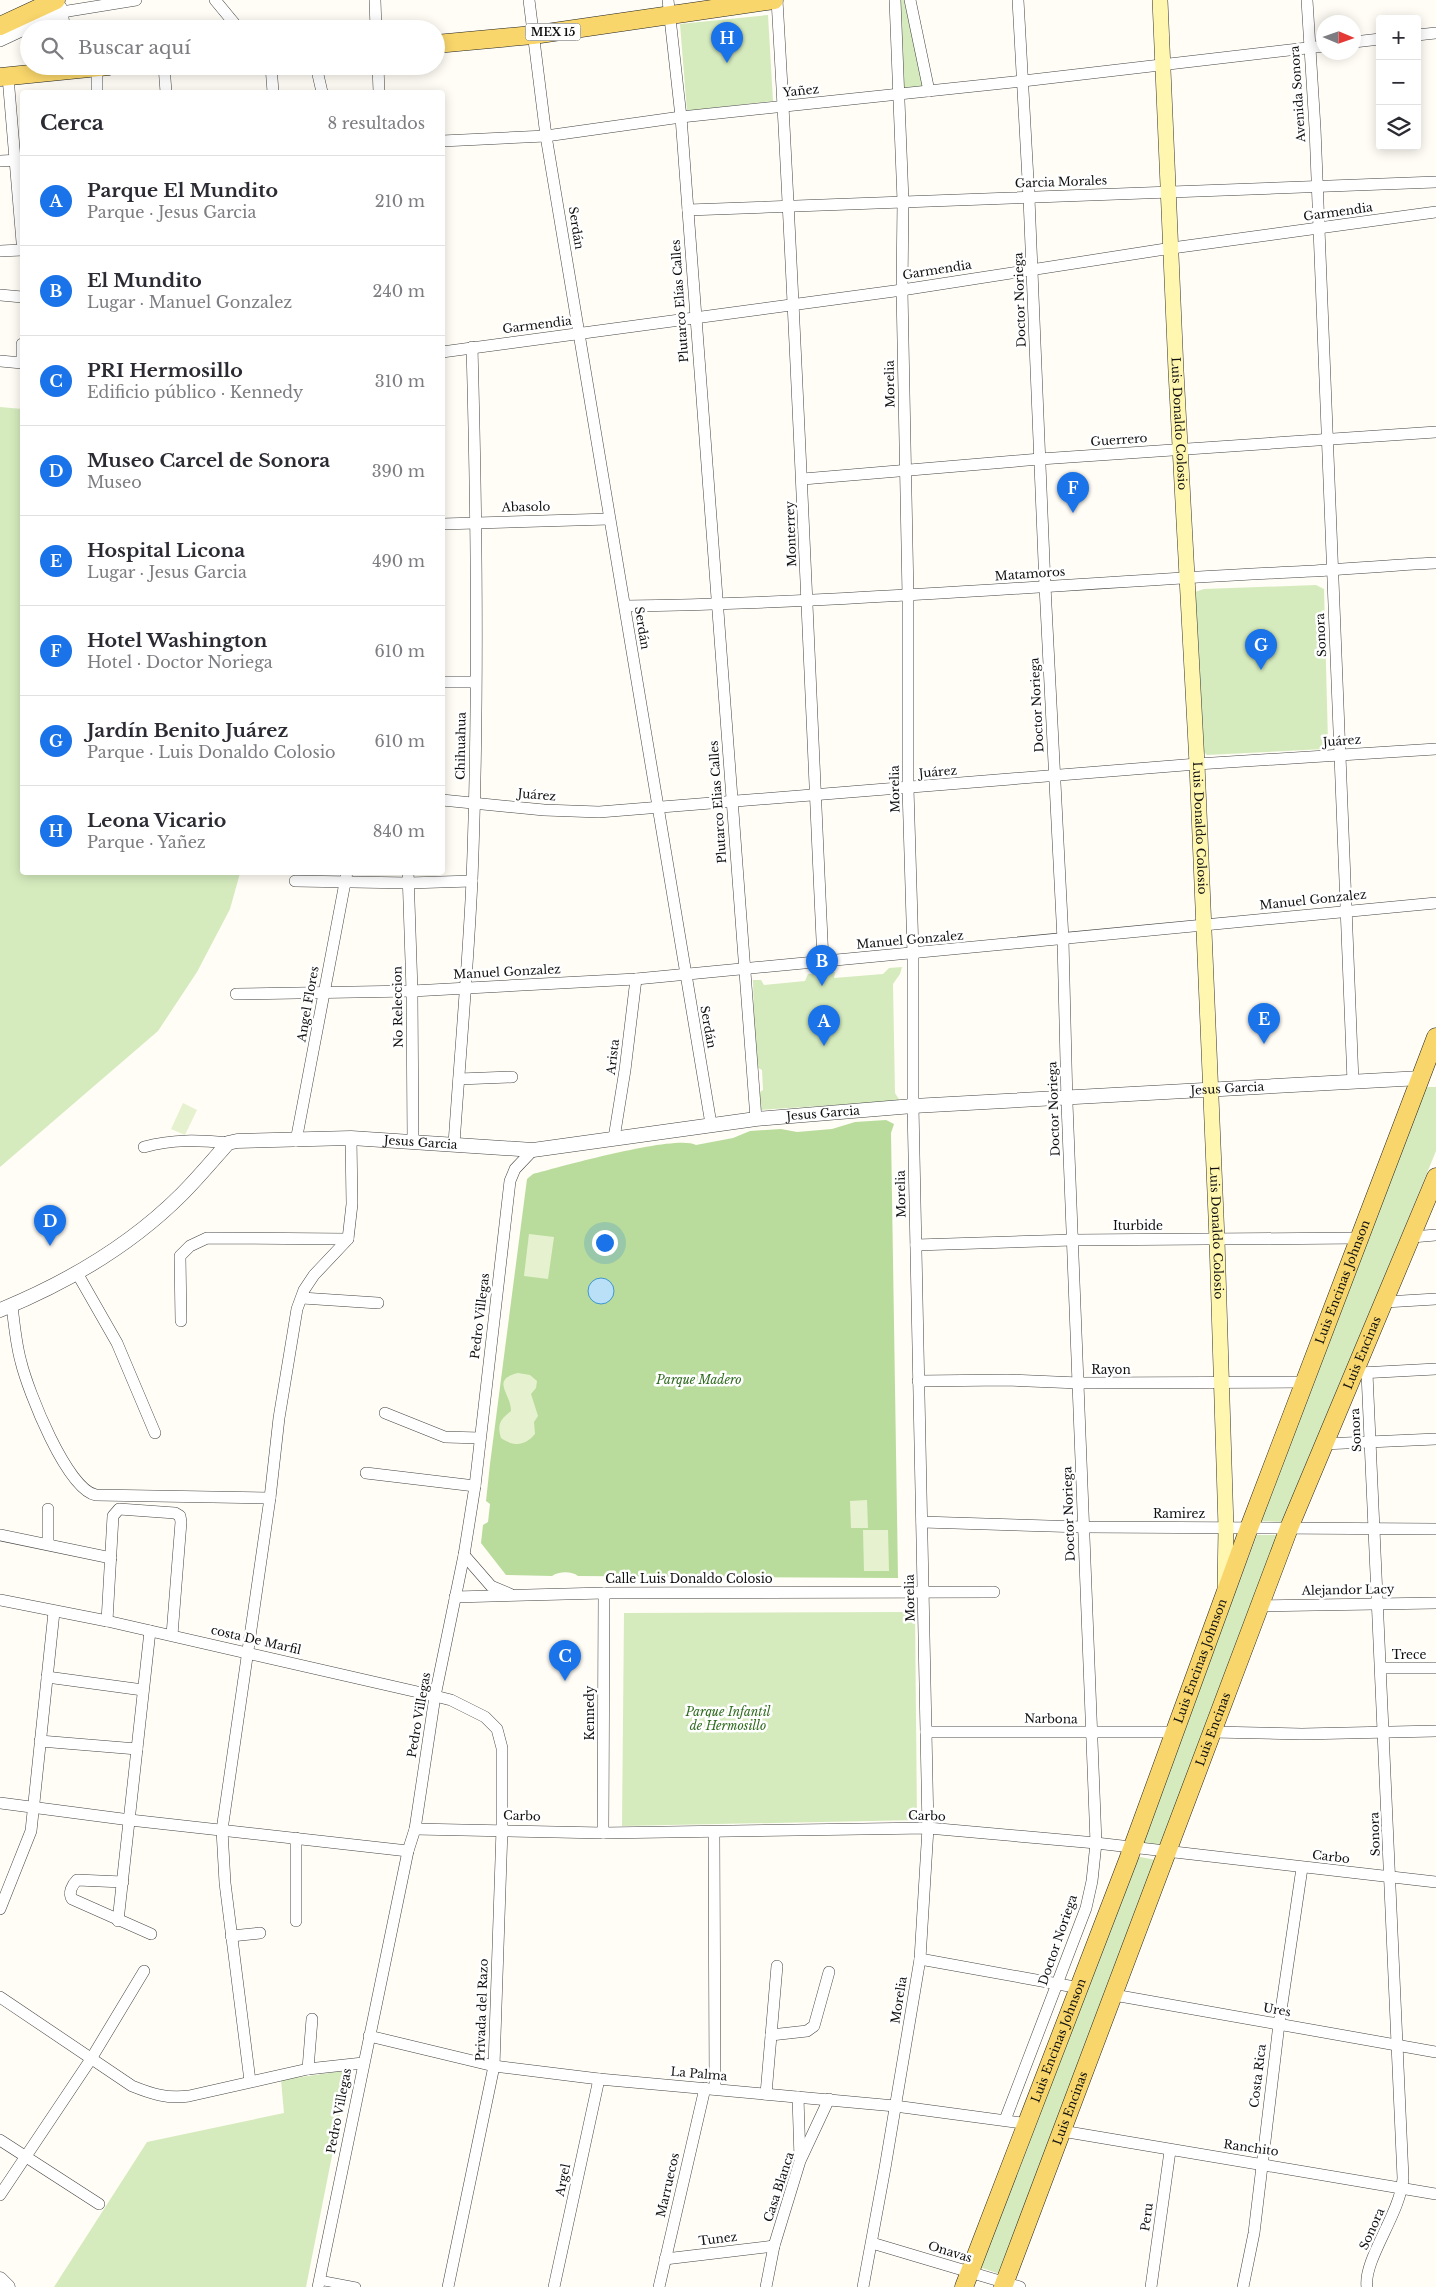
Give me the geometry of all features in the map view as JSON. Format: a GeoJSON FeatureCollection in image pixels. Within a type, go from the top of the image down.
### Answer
{"type":"FeatureCollection","features":[{"type":"Feature","properties":{"kind":"main road","name":"MEX 15"},"geometry":{"type":"LineString","coordinates":[[445,43],[533,35],[669,8],[775,0]]}},
{"type":"Feature","properties":{"kind":"main road","name":"Luis Donaldo Colosio"},"geometry":{"type":"LineString","coordinates":[[1160,0],[1186,576],[1197,764],[1202,925],[1217,1240],[1226,1528],[1225,1592]]}},
{"type":"Feature","properties":{"kind":"main road"},"geometry":{"type":"LineString","coordinates":[[0,26],[60,4]]}},
{"type":"Feature","properties":{"kind":"main road"},"geometry":{"type":"LineString","coordinates":[[4,77],[20,75]]}},
{"type":"Feature","properties":{"kind":"main road","name":"Luis Encinas Johnson"},"geometry":{"type":"LineString","coordinates":[[966,2280],[1029,2124],[1108,1915],[1225,1592],[1360,1238],[1428,1078],[1436,1037]]}},
{"type":"Feature","properties":{"kind":"main road","name":"Luis Encinas"},"geometry":{"type":"LineString","coordinates":[[1009,2286],[1062,2131],[1289,1528],[1323,1444],[1360,1373],[1436,1177]]}},
{"type":"Feature","properties":{"kind":"street"},"geometry":{"type":"LineString","coordinates":[[34,20],[60,4],[136,0]]}},
{"type":"Feature","properties":{"kind":"street"},"geometry":{"type":"LineString","coordinates":[[215,0],[232,20]]}},
{"type":"Feature","properties":{"kind":"street"},"geometry":{"type":"LineString","coordinates":[[374,0],[375,20]]}},
{"type":"Feature","properties":{"kind":"street","name":"Serdán"},"geometry":{"type":"LineString","coordinates":[[529,0],[546,136],[711,1124]]}},
{"type":"Feature","properties":{"kind":"street","name":"Monterrey"},"geometry":{"type":"LineString","coordinates":[[775,0],[783,107],[792,303],[803,480],[823,962]]}},
{"type":"Feature","properties":{"kind":"street","name":"Morelia"},"geometry":{"type":"LineString","coordinates":[[863,2287],[920,1958],[928,1828],[913,1106],[913,953],[908,788],[908,596],[902,290],[903,201],[895,0]]}},
{"type":"Feature","properties":{"kind":"street"},"geometry":{"type":"LineString","coordinates":[[910,0],[929,91]]}},
{"type":"Feature","properties":{"kind":"street","name":"Doctor Noriega"},"geometry":{"type":"LineString","coordinates":[[1005,2120],[1086,1908],[1092,1881],[1096,1843],[1090,1733],[1080,1383],[1067,1098],[1063,940],[1044,586],[1029,198],[1018,0]]}},
{"type":"Feature","properties":{"kind":"street","name":"Avenida Sonora"},"geometry":{"type":"LineString","coordinates":[[1307,0],[1318,186]]}},
{"type":"Feature","properties":{"kind":"street"},"geometry":{"type":"LineString","coordinates":[[60,4],[63,20]]}},
{"type":"Feature","properties":{"kind":"street","name":"Plutarco Elías Calles"},"geometry":{"type":"LineString","coordinates":[[669,8],[681,117],[707,484]]}},
{"type":"Feature","properties":{"kind":"street"},"geometry":{"type":"LineString","coordinates":[[0,41],[20,29]]}},
{"type":"Feature","properties":{"kind":"street"},"geometry":{"type":"LineString","coordinates":[[1421,35],[1436,33]]}},
{"type":"Feature","properties":{"kind":"street"},"geometry":{"type":"LineString","coordinates":[[1361,41],[1376,39]]}},
{"type":"Feature","properties":{"kind":"street","name":"Yañez"},"geometry":{"type":"LineString","coordinates":[[445,141],[546,136],[681,117],[1023,82],[1316,47]]}},
{"type":"Feature","properties":{"kind":"street"},"geometry":{"type":"LineString","coordinates":[[97,90],[101,75]]}},
{"type":"Feature","properties":{"kind":"street"},"geometry":{"type":"LineString","coordinates":[[165,75],[166,90]]}},
{"type":"Feature","properties":{"kind":"street"},"geometry":{"type":"LineString","coordinates":[[272,75],[273,90]]}},
{"type":"Feature","properties":{"kind":"street"},"geometry":{"type":"LineString","coordinates":[[318,75],[322,90]]}},
{"type":"Feature","properties":{"kind":"street"},"geometry":{"type":"LineString","coordinates":[[378,75],[379,90]]}},
{"type":"Feature","properties":{"kind":"street"},"geometry":{"type":"LineString","coordinates":[[4,77],[18,160],[20,201]]}},
{"type":"Feature","properties":{"kind":"street"},"geometry":{"type":"LineString","coordinates":[[0,161],[18,160]]}},
{"type":"Feature","properties":{"kind":"street","name":"Garcia Morales"},"geometry":{"type":"LineString","coordinates":[[688,210],[1436,182]]}},
{"type":"Feature","properties":{"kind":"street","name":"Sonora"},"geometry":{"type":"LineString","coordinates":[[1318,186],[1353,1082]]}},
{"type":"Feature","properties":{"kind":"street","name":"Garmendia"},"geometry":{"type":"LineString","coordinates":[[445,352],[792,303],[902,290],[1172,248],[1436,212]]}},
{"type":"Feature","properties":{"kind":"street"},"geometry":{"type":"LineString","coordinates":[[0,251],[20,250]]}},
{"type":"Feature","properties":{"kind":"street"},"geometry":{"type":"LineString","coordinates":[[0,295],[20,297]]}},
{"type":"Feature","properties":{"kind":"street","name":"Chihuahua"},"geometry":{"type":"LineString","coordinates":[[454,1144],[472,881],[474,803],[477,522],[472,347]]}},
{"type":"Feature","properties":{"kind":"street"},"geometry":{"type":"LineString","coordinates":[[0,361],[20,363]]}},
{"type":"Feature","properties":{"kind":"street","name":"Guerrero"},"geometry":{"type":"LineString","coordinates":[[803,480],[905,469],[1327,438],[1436,432]]}},
{"type":"Feature","properties":{"kind":"street","name":"Plutarco Elias Calles"},"geometry":{"type":"LineString","coordinates":[[707,484],[756,1119]]}},
{"type":"Feature","properties":{"kind":"street","name":"Abasolo"},"geometry":{"type":"LineString","coordinates":[[445,524],[609,519]]}},
{"type":"Feature","properties":{"kind":"street","name":"Matamoros"},"geometry":{"type":"LineString","coordinates":[[625,606],[717,605],[908,596],[1186,576],[1332,570],[1436,563]]}},
{"type":"Feature","properties":{"kind":"street"},"geometry":{"type":"LineString","coordinates":[[445,682],[475,682]]}},
{"type":"Feature","properties":{"kind":"street","name":"Juárez"},"geometry":{"type":"LineString","coordinates":[[445,800],[544,810],[599,812],[815,793],[908,788],[1197,764],[1436,749]]}},
{"type":"Feature","properties":{"kind":"street"},"geometry":{"type":"LineString","coordinates":[[295,881],[347,877],[472,881]]}},
{"type":"Feature","properties":{"kind":"street","name":"Angel Flores"},"geometry":{"type":"LineString","coordinates":[[296,1141],[347,877]]}},
{"type":"Feature","properties":{"kind":"street","name":"No Releccion"},"geometry":{"type":"LineString","coordinates":[[409,878],[413,1141]]}},
{"type":"Feature","properties":{"kind":"street","name":"Manuel Gonzalez"},"geometry":{"type":"LineString","coordinates":[[236,994],[412,991],[636,979],[1063,940],[1436,903]]}},
{"type":"Feature","properties":{"kind":"street","name":"Arista"},"geometry":{"type":"LineString","coordinates":[[614,1138],[625,1070],[636,979]]}},
{"type":"Feature","properties":{"kind":"street"},"geometry":{"type":"LineString","coordinates":[[459,1079],[512,1077]]}},
{"type":"Feature","properties":{"kind":"street","name":"Jesus Garcia"},"geometry":{"type":"LineString","coordinates":[[228,1143],[352,1138],[533,1150],[711,1124],[913,1106],[1428,1078]]}},
{"type":"Feature","properties":{"kind":"street"},"geometry":{"type":"LineString","coordinates":[[250,2081],[225,1883],[222,1830],[286,1374],[297,1310],[314,1274],[348,1239],[352,1204],[352,1138]]}},
{"type":"Feature","properties":{"kind":"street"},"geometry":{"type":"LineString","coordinates":[[144,1147],[176,1141],[200,1140],[228,1143]]}},
{"type":"Feature","properties":{"kind":"street"},"geometry":{"type":"LineString","coordinates":[[228,1143],[176,1199],[140,1230],[77,1273],[6,1308],[21,1363],[42,1420],[58,1452],[84,1490],[96,1495],[270,1498]]}},
{"type":"Feature","properties":{"kind":"street","name":"Pedro Villegas"},"geometry":{"type":"LineString","coordinates":[[318,2283],[408,1851],[415,1829],[435,1696],[464,1555],[475,1486],[510,1181],[515,1169],[533,1150]]}},
{"type":"Feature","properties":{"kind":"street"},"geometry":{"type":"LineString","coordinates":[[1412,1237],[1436,1235]]}},
{"type":"Feature","properties":{"kind":"street"},"geometry":{"type":"LineString","coordinates":[[181,1322],[180,1256],[190,1246],[207,1238],[348,1239]]}},
{"type":"Feature","properties":{"kind":"street","name":"Iturbide"},"geometry":{"type":"LineString","coordinates":[[916,1245],[1073,1240],[1360,1238]]}},
{"type":"Feature","properties":{"kind":"street"},"geometry":{"type":"LineString","coordinates":[[77,1273],[117,1343],[155,1433]]}},
{"type":"Feature","properties":{"kind":"street"},"geometry":{"type":"LineString","coordinates":[[302,1298],[378,1303]]}},
{"type":"Feature","properties":{"kind":"street"},"geometry":{"type":"LineString","coordinates":[[1386,1302],[1436,1299]]}},
{"type":"Feature","properties":{"kind":"street"},"geometry":{"type":"LineString","coordinates":[[1360,1373],[1436,1370]]}},
{"type":"Feature","properties":{"kind":"street","name":"Sonora"},"geometry":{"type":"LineString","coordinates":[[1360,1373],[1370,1442],[1384,1731],[1402,2188],[1393,2216],[1368,2271],[1367,2287]]}},
{"type":"Feature","properties":{"kind":"street","name":"Rayon"},"geometry":{"type":"LineString","coordinates":[[918,1381],[1007,1380],[1080,1383],[1305,1382]]}},
{"type":"Feature","properties":{"kind":"street"},"geometry":{"type":"LineString","coordinates":[[385,1413],[445,1437],[480,1438]]}},
{"type":"Feature","properties":{"kind":"street"},"geometry":{"type":"LineString","coordinates":[[1323,1444],[1436,1439]]}},
{"type":"Feature","properties":{"kind":"street"},"geometry":{"type":"LineString","coordinates":[[366,1473],[475,1486]]}},
{"type":"Feature","properties":{"kind":"street"},"geometry":{"type":"LineString","coordinates":[[48,1509],[48,1544]]}},
{"type":"Feature","properties":{"kind":"street"},"geometry":{"type":"LineString","coordinates":[[107,1621],[113,1516],[119,1509],[175,1513],[180,1516],[180,1545],[172,1635]]}},
{"type":"Feature","properties":{"kind":"street","name":"Ramirez"},"geometry":{"type":"LineString","coordinates":[[922,1522],[1083,1527],[1436,1529]]}},
{"type":"Feature","properties":{"kind":"street"},"geometry":{"type":"LineString","coordinates":[[0,1535],[111,1558]]}},
{"type":"Feature","properties":{"kind":"street"},"geometry":{"type":"LineString","coordinates":[[464,1555],[491,1586],[514,1596]]}},
{"type":"Feature","properties":{"kind":"street","name":"Calle Luis Donaldo Colosio"},"geometry":{"type":"LineString","coordinates":[[455,1597],[604,1594],[994,1592]]}},
{"type":"Feature","properties":{"kind":"street","name":"Kennedy"},"geometry":{"type":"LineString","coordinates":[[604,1594],[604,1833]]}},
{"type":"Feature","properties":{"kind":"street","name":"costa De Marfil"},"geometry":{"type":"LineString","coordinates":[[0,1600],[172,1635],[435,1696],[469,1708],[485,1717],[497,1729]]}},
{"type":"Feature","properties":{"kind":"street","name":"Alejandor Lacy"},"geometry":{"type":"LineString","coordinates":[[1260,1606],[1436,1603]]}},
{"type":"Feature","properties":{"kind":"street"},"geometry":{"type":"LineString","coordinates":[[2,1904],[31,1831],[54,1612]]}},
{"type":"Feature","properties":{"kind":"street"},"geometry":{"type":"LineString","coordinates":[[118,1921],[150,1631]]}},
{"type":"Feature","properties":{"kind":"street","name":"Trece"},"geometry":{"type":"LineString","coordinates":[[1381,1668],[1436,1668]]}},
{"type":"Feature","properties":{"kind":"street"},"geometry":{"type":"LineString","coordinates":[[47,1677],[143,1690]]}},
{"type":"Feature","properties":{"kind":"street","name":"Privada del Razo"},"geometry":{"type":"LineString","coordinates":[[448,2287],[494,2066],[502,1829],[502,1748],[497,1729]]}},
{"type":"Feature","properties":{"kind":"street"},"geometry":{"type":"LineString","coordinates":[[1212,1732],[1302,1734],[1436,1731]]}},
{"type":"Feature","properties":{"kind":"street","name":"Narbona"},"geometry":{"type":"LineString","coordinates":[[926,1732],[1175,1732]]}},
{"type":"Feature","properties":{"kind":"street"},"geometry":{"type":"LineString","coordinates":[[40,1741],[137,1749]]}},
{"type":"Feature","properties":{"kind":"street"},"geometry":{"type":"LineString","coordinates":[[0,1803],[130,1820],[408,1851]]}},
{"type":"Feature","properties":{"kind":"street","name":"Carbo"},"geometry":{"type":"LineString","coordinates":[[415,1829],[502,1829],[604,1833],[928,1828],[1096,1843],[1436,1882]]}},
{"type":"Feature","properties":{"kind":"street","name":"Marruecos"},"geometry":{"type":"LineString","coordinates":[[660,2287],[665,2259],[710,2089],[714,1832]]}},
{"type":"Feature","properties":{"kind":"street"},"geometry":{"type":"LineString","coordinates":[[296,1838],[296,1921]]}},
{"type":"Feature","properties":{"kind":"street","name":"Costa Rica"},"geometry":{"type":"LineString","coordinates":[[1243,2287],[1254,2233],[1279,2024],[1302,1868]]}},
{"type":"Feature","properties":{"kind":"street"},"geometry":{"type":"LineString","coordinates":[[123,1882],[77,1880],[70,1892],[72,1900],[151,1934]]}},
{"type":"Feature","properties":{"kind":"street"},"geometry":{"type":"LineString","coordinates":[[1086,1908],[1108,1915]]}},
{"type":"Feature","properties":{"kind":"street"},"geometry":{"type":"LineString","coordinates":[[232,1936],[260,1933]]}},
{"type":"Feature","properties":{"kind":"street"},"geometry":{"type":"LineString","coordinates":[[920,1958],[1080,1988]]}},
{"type":"Feature","properties":{"kind":"street"},"geometry":{"type":"LineString","coordinates":[[766,2094],[777,1966]]}},
{"type":"Feature","properties":{"kind":"street"},"geometry":{"type":"LineString","coordinates":[[0,2195],[91,2059],[144,1971]]}},
{"type":"Feature","properties":{"kind":"street"},"geometry":{"type":"LineString","coordinates":[[771,2035],[807,2031],[814,2026],[829,1972]]}},
{"type":"Feature","properties":{"kind":"street","name":"Ures"},"geometry":{"type":"LineString","coordinates":[[1114,1995],[1436,2052]]}},
{"type":"Feature","properties":{"kind":"street"},"geometry":{"type":"LineString","coordinates":[[0,1997],[132,2086],[156,2095],[172,2098],[308,2069],[363,2063]]}},
{"type":"Feature","properties":{"kind":"street"},"geometry":{"type":"LineString","coordinates":[[308,2069],[312,2019]]}},
{"type":"Feature","properties":{"kind":"street","name":"La Palma"},"geometry":{"type":"LineString","coordinates":[[369,2036],[494,2066],[599,2079],[895,2106],[1029,2124]]}},
{"type":"Feature","properties":{"kind":"street","name":"Argel"},"geometry":{"type":"LineString","coordinates":[[554,2287],[599,2079]]}},
{"type":"Feature","properties":{"kind":"street"},"geometry":{"type":"LineString","coordinates":[[798,2097],[800,2161]]}},
{"type":"Feature","properties":{"kind":"street","name":"Casa Blanca"},"geometry":{"type":"LineString","coordinates":[[766,2287],[774,2246],[800,2161],[829,2099]]}},
{"type":"Feature","properties":{"kind":"street","name":"Ranchito"},"geometry":{"type":"LineString","coordinates":[[1062,2131],[1170,2151],[1261,2163],[1436,2194]]}},
{"type":"Feature","properties":{"kind":"street"},"geometry":{"type":"LineString","coordinates":[[0,2140],[99,2204]]}},
{"type":"Feature","properties":{"kind":"street","name":"Peru"},"geometry":{"type":"LineString","coordinates":[[1152,2287],[1170,2151]]}},
{"type":"Feature","properties":{"kind":"street","name":"Onavas"},"geometry":{"type":"LineString","coordinates":[[872,2243],[966,2280],[1009,2286]]}},
{"type":"Feature","properties":{"kind":"street","name":"Tunez"},"geometry":{"type":"LineString","coordinates":[[665,2259],[774,2246]]}},
{"type":"Feature","properties":{"kind":"street"},"geometry":{"type":"LineString","coordinates":[[0,2278],[8,2287]]}},
{"type":"Feature","properties":{"kind":"street"},"geometry":{"type":"LineString","coordinates":[[318,2283],[356,2287]]}},
{"type":"Feature","properties":{"kind":"green space"},"geometry":{"type":"Polygon","coordinates":[[[897,0],[904,0],[923,86],[899,89],[897,0]]]}},
{"type":"Feature","properties":{"kind":"green space"},"geometry":{"type":"Polygon","coordinates":[[[768,15],[773,101],[687,111],[680,24],[768,15]]]}},
{"type":"Feature","properties":{"kind":"green space"},"geometry":{"type":"Polygon","coordinates":[[[0,407],[20,409],[20,875],[239,875],[230,909],[197,972],[158,1031],[0,1167],[0,407]]]}},
{"type":"Feature","properties":{"kind":"green space"},"geometry":{"type":"Polygon","coordinates":[[[1316,585],[1324,589],[1328,743],[1324,749],[1207,755],[1201,749],[1193,599],[1195,592],[1204,589],[1316,585]]]}},
{"type":"Feature","properties":{"kind":"green space"},"geometry":{"type":"Polygon","coordinates":[[[902,967],[900,974],[893,984],[895,1093],[900,1101],[759,1110],[758,1093],[763,1090],[762,1070],[755,1066],[753,980],[761,980],[764,985],[805,981],[808,974],[835,972],[834,978],[883,974],[889,968],[902,967]]]}},
{"type":"Feature","properties":{"kind":"green space"},"geometry":{"type":"Polygon","coordinates":[[[1423,1087],[1436,1087],[1436,1151],[1284,1522],[1259,1521],[1423,1087]]]}},
{"type":"Feature","properties":{"kind":"green space"},"geometry":{"type":"Polygon","coordinates":[[[183,1103],[197,1110],[185,1135],[171,1129],[183,1103]]]}},
{"type":"Feature","properties":{"kind":"green space","name":"Parque Madero"},"geometry":{"type":"Polygon","coordinates":[[[886,1120],[894,1124],[891,1133],[898,1578],[578,1576],[565,1572],[552,1576],[506,1575],[481,1543],[483,1525],[488,1522],[490,1504],[486,1501],[490,1464],[527,1179],[533,1174],[643,1147],[684,1143],[696,1145],[733,1138],[750,1131],[781,1129],[797,1132],[832,1129],[855,1122],[886,1120]]]}},
{"type":"Feature","properties":{"kind":"green space"},"geometry":{"type":"Polygon","coordinates":[[[529,1234],[554,1237],[548,1279],[524,1276],[529,1234]]]}},
{"type":"Feature","properties":{"kind":"green space"},"geometry":{"type":"Polygon","coordinates":[[[518,1373],[530,1375],[537,1381],[536,1388],[531,1394],[538,1416],[534,1422],[535,1434],[523,1443],[515,1444],[501,1438],[499,1429],[504,1417],[511,1411],[503,1383],[505,1379],[518,1373]]]}},
{"type":"Feature","properties":{"kind":"green space"},"geometry":{"type":"Polygon","coordinates":[[[867,1500],[868,1528],[851,1528],[850,1501],[867,1500]]]}},
{"type":"Feature","properties":{"kind":"green space"},"geometry":{"type":"Polygon","coordinates":[[[863,1530],[888,1530],[889,1571],[864,1571],[863,1530]]]}},
{"type":"Feature","properties":{"kind":"green space"},"geometry":{"type":"Polygon","coordinates":[[[1257,1535],[1280,1535],[1160,1850],[1139,1845],[1257,1535]]]}},
{"type":"Feature","properties":{"kind":"green space","name":"Parque Infantil de Hermosillo"},"geometry":{"type":"Polygon","coordinates":[[[915,1612],[917,1820],[622,1826],[624,1613],[915,1612]]]}},
{"type":"Feature","properties":{"kind":"green space"},"geometry":{"type":"Polygon","coordinates":[[[1135,1856],[1156,1860],[1000,2274],[979,2267],[1135,1856]]]}},
{"type":"Feature","properties":{"kind":"green space"},"geometry":{"type":"Polygon","coordinates":[[[349,2070],[306,2287],[54,2287],[147,2142],[284,2113],[281,2080],[349,2070]]]}},
{"type":"Feature","properties":{"kind":"water"},"geometry":{"type":"Polygon","coordinates":[[[601,1278],[610,1282],[614,1291],[610,1300],[601,1304],[592,1300],[588,1291],[592,1282],[601,1278]]]}},
{"type":"Feature","properties":{"kind":"place","name":"Leona Vicario"},"geometry":{"type":"Point","coordinates":[727,63]}},
{"type":"Feature","properties":{"kind":"place","name":"Hotel Washington"},"geometry":{"type":"Point","coordinates":[1073,513]}},
{"type":"Feature","properties":{"kind":"place","name":"Jardín Benito Juárez"},"geometry":{"type":"Point","coordinates":[1261,670]}},
{"type":"Feature","properties":{"kind":"place","name":"El Mundito"},"geometry":{"type":"Point","coordinates":[822,986]}},
{"type":"Feature","properties":{"kind":"place","name":"Hospital Licona"},"geometry":{"type":"Point","coordinates":[1264,1044]}},
{"type":"Feature","properties":{"kind":"place","name":"Parque El Mundito"},"geometry":{"type":"Point","coordinates":[824,1046]}},
{"type":"Feature","properties":{"kind":"place","name":"Museo Carcel de Sonora"},"geometry":{"type":"Point","coordinates":[50,1246]}},
{"type":"Feature","properties":{"kind":"place","name":"PRI Hermosillo"},"geometry":{"type":"Point","coordinates":[565,1681]}}]}
